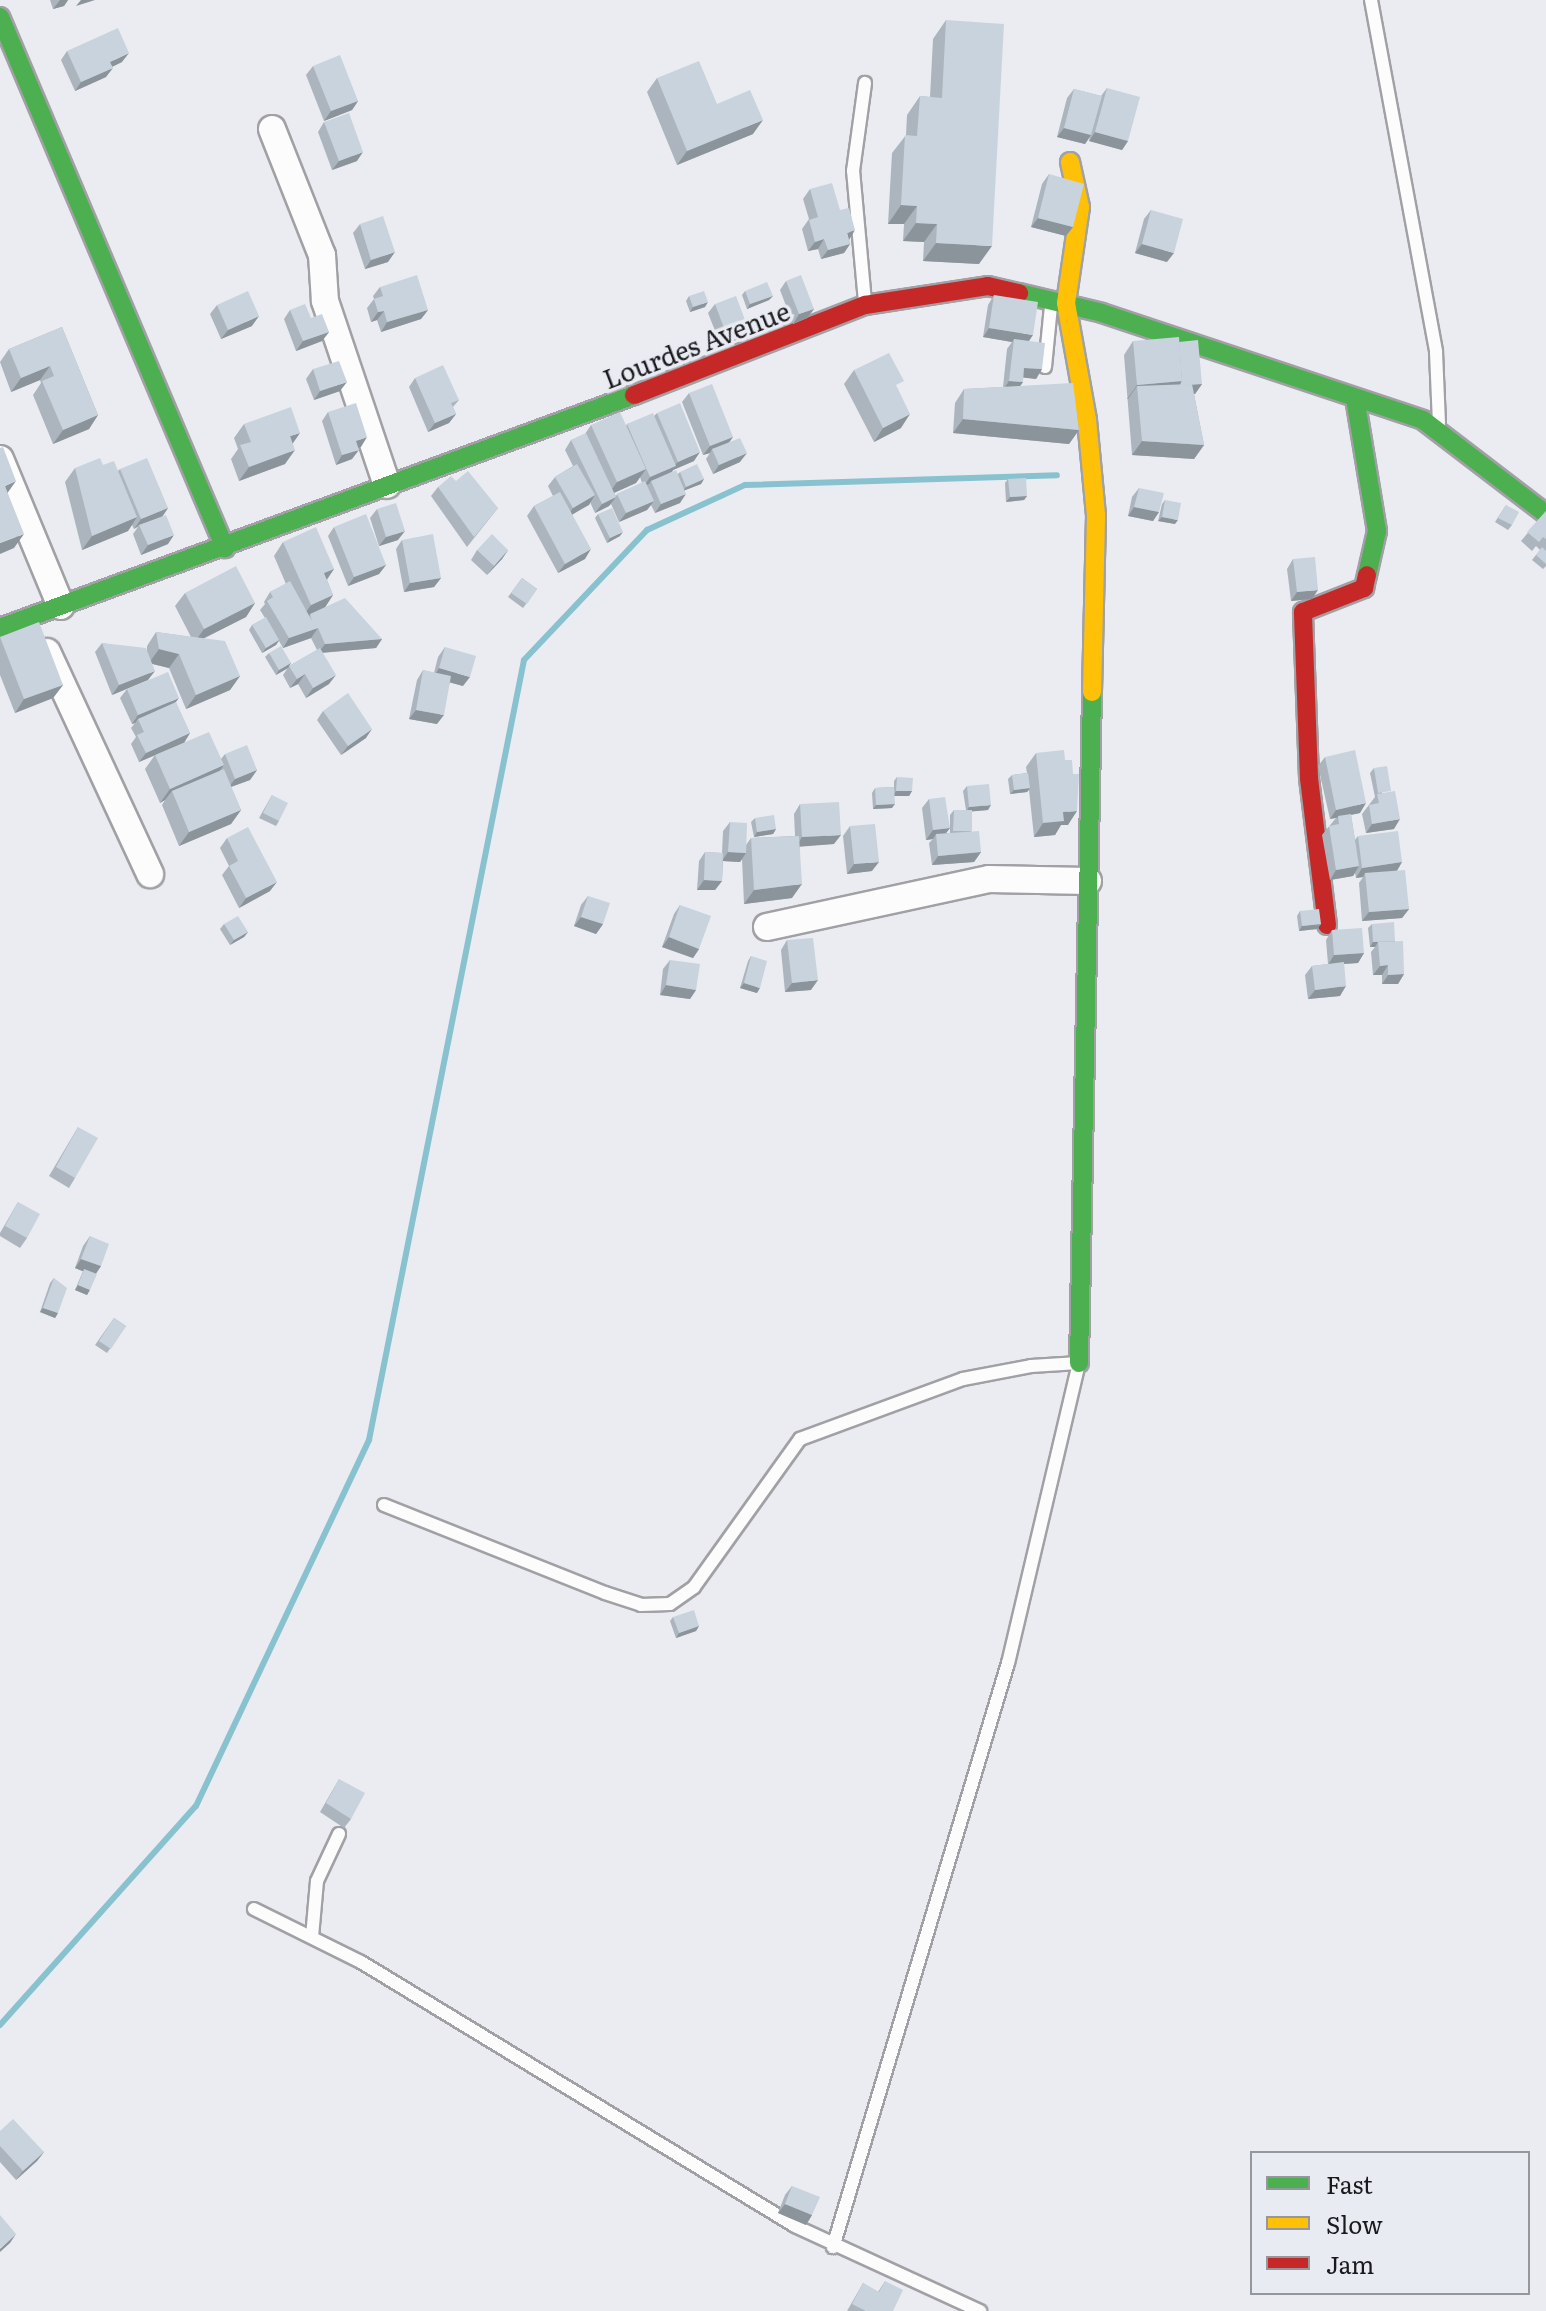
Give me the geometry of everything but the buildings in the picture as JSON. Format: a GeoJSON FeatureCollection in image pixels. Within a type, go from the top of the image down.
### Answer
{"type":"FeatureCollection","features":[{"type":"Feature","properties":{"kind":"street"},"geometry":{"type":"LineString","coordinates":[[0,17],[225,548]]}},
{"type":"Feature","properties":{"kind":"street"},"geometry":{"type":"LineString","coordinates":[[272,129],[322,255],[325,301],[387,485]]}},
{"type":"Feature","properties":{"kind":"street"},"geometry":{"type":"LineString","coordinates":[[1070,162],[1080,207],[1059,301],[1087,420],[1096,516],[1079,1363]]}},
{"type":"Feature","properties":{"kind":"street","name":"Lourdes Avenue"},"geometry":{"type":"LineString","coordinates":[[0,628],[615,403],[865,305],[988,286],[1059,301],[1423,420],[1546,514]]}},
{"type":"Feature","properties":{"kind":"street"},"geometry":{"type":"LineString","coordinates":[[1327,925],[1309,778],[1303,612],[1364,588],[1377,531],[1355,398]]}},
{"type":"Feature","properties":{"kind":"street"},"geometry":{"type":"LineString","coordinates":[[0,459],[61,606]]}},
{"type":"Feature","properties":{"kind":"street"},"geometry":{"type":"LineString","coordinates":[[31,616],[150,874]]}},
{"type":"Feature","properties":{"kind":"street"},"geometry":{"type":"LineString","coordinates":[[767,927],[989,879],[1088,881]]}},
{"type":"Feature","properties":{"kind":"lane"},"geometry":{"type":"LineString","coordinates":[[1371,0],[1436,352],[1439,432]]}},
{"type":"Feature","properties":{"kind":"lane"},"geometry":{"type":"LineString","coordinates":[[865,83],[853,171],[865,305]]}},
{"type":"Feature","properties":{"kind":"lane"},"geometry":{"type":"LineString","coordinates":[[1045,367],[1059,301]]}},
{"type":"Feature","properties":{"kind":"lane"},"geometry":{"type":"LineString","coordinates":[[384,1505],[605,1593],[641,1605],[670,1604],[694,1587],[800,1439],[963,1379],[1031,1366],[1079,1363],[1008,1663],[833,2247]]}},
{"type":"Feature","properties":{"kind":"lane"},"geometry":{"type":"LineString","coordinates":[[312,1937],[317,1881],[339,1834]]}},
{"type":"Feature","properties":{"kind":"lane"},"geometry":{"type":"LineString","coordinates":[[254,1909],[312,1937],[833,2247],[980,2311]]}},
{"type":"Feature","properties":{"kind":"waterway"},"geometry":{"type":"LineString","coordinates":[[0,2025],[196,1806],[369,1440],[524,660],[647,530],[745,485],[1057,475]]}},
{"type":"Feature","properties":{"kind":"traffic: fast"},"geometry":{"type":"LineString","coordinates":[[0,17],[225,548]]}},
{"type":"Feature","properties":{"kind":"traffic: fast"},"geometry":{"type":"LineString","coordinates":[[1019,293],[1102,313],[1423,420],[1546,514]]}},
{"type":"Feature","properties":{"kind":"traffic: fast"},"geometry":{"type":"LineString","coordinates":[[0,628],[634,395]]}},
{"type":"Feature","properties":{"kind":"traffic: fast"},"geometry":{"type":"LineString","coordinates":[[1355,398],[1377,531],[1367,575]]}},
{"type":"Feature","properties":{"kind":"traffic: fast"},"geometry":{"type":"LineString","coordinates":[[1079,1363],[1092,692]]}},
{"type":"Feature","properties":{"kind":"traffic: slow"},"geometry":{"type":"LineString","coordinates":[[1070,162],[1080,207],[1066,303],[1087,420],[1096,516],[1092,692]]}},
{"type":"Feature","properties":{"kind":"traffic: jam"},"geometry":{"type":"LineString","coordinates":[[634,395],[865,305],[988,286],[1019,293]]}},
{"type":"Feature","properties":{"kind":"traffic: jam"},"geometry":{"type":"LineString","coordinates":[[1327,925],[1309,778],[1303,612],[1364,588],[1367,575]]}}]}
